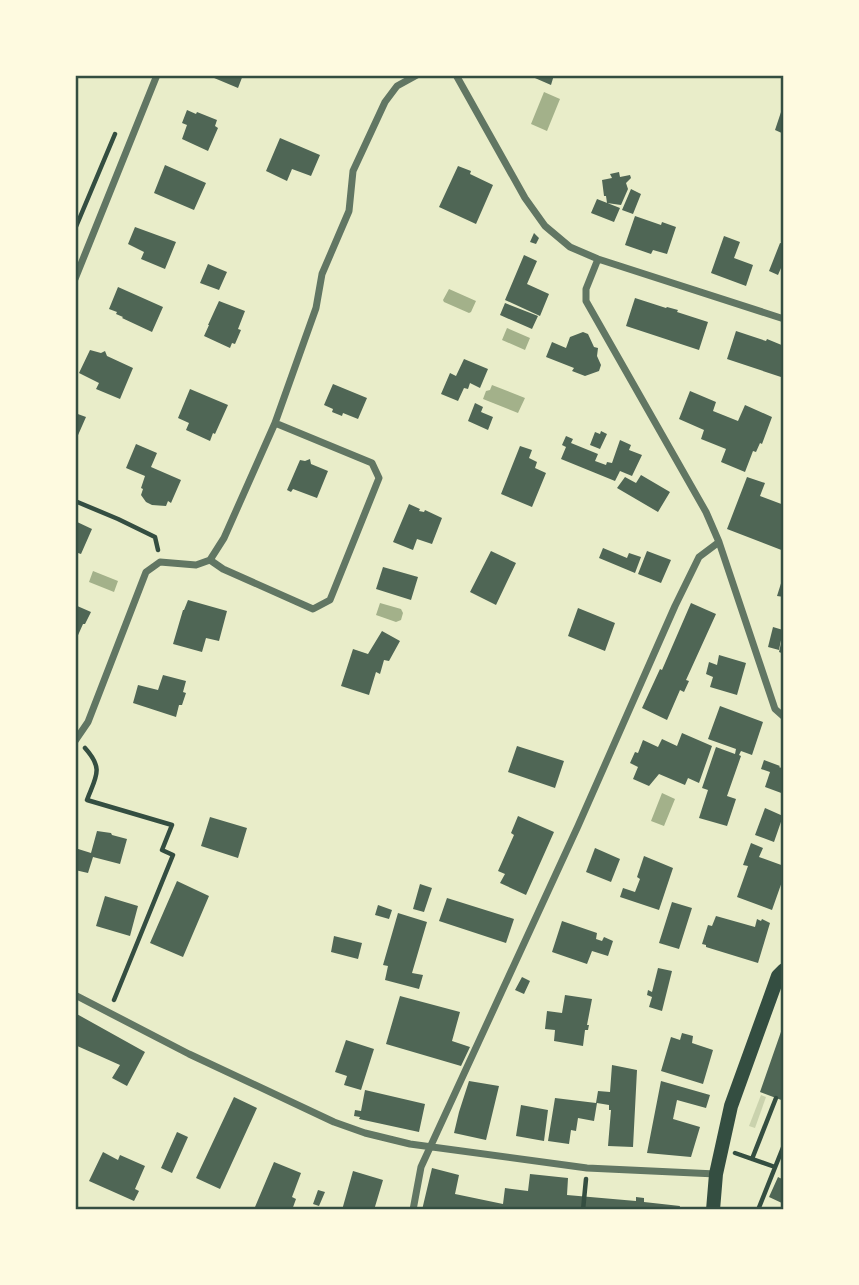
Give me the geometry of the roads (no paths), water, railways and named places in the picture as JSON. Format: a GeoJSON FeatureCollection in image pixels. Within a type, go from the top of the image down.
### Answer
{"type":"FeatureCollection","features":[{"type":"Feature","properties":{"kind":"main road"},"geometry":{"type":"LineString","coordinates":[[713,1210],[716,1174],[730,1106],[778,976],[784,970]]}},
{"type":"Feature","properties":{"kind":"street"},"geometry":{"type":"LineString","coordinates":[[75,279],[157,75]]}},
{"type":"Feature","properties":{"kind":"street"},"geometry":{"type":"LineString","coordinates":[[76,740],[88,722],[146,572],[160,562],[196,565],[210,560],[224,538],[275,423],[316,308],[322,274],[349,211],[353,171],[385,102],[397,86],[417,75]]}},
{"type":"Feature","properties":{"kind":"street"},"geometry":{"type":"LineString","coordinates":[[456,75],[525,198],[545,226],[570,247],[598,259],[784,318]]}},
{"type":"Feature","properties":{"kind":"street"},"geometry":{"type":"LineString","coordinates":[[598,259],[586,289],[586,301],[706,512],[719,541],[775,709],[784,717]]}},
{"type":"Feature","properties":{"kind":"street"},"geometry":{"type":"LineString","coordinates":[[210,560],[223,569],[313,609],[330,600],[379,478],[372,463],[275,423]]}},
{"type":"Feature","properties":{"kind":"street"},"geometry":{"type":"LineString","coordinates":[[413,1210],[421,1167],[681,594],[698,557],[719,541]]}},
{"type":"Feature","properties":{"kind":"street"},"geometry":{"type":"LineString","coordinates":[[75,995],[189,1054],[334,1122],[365,1133],[410,1144],[587,1168],[716,1174]]}}]}
